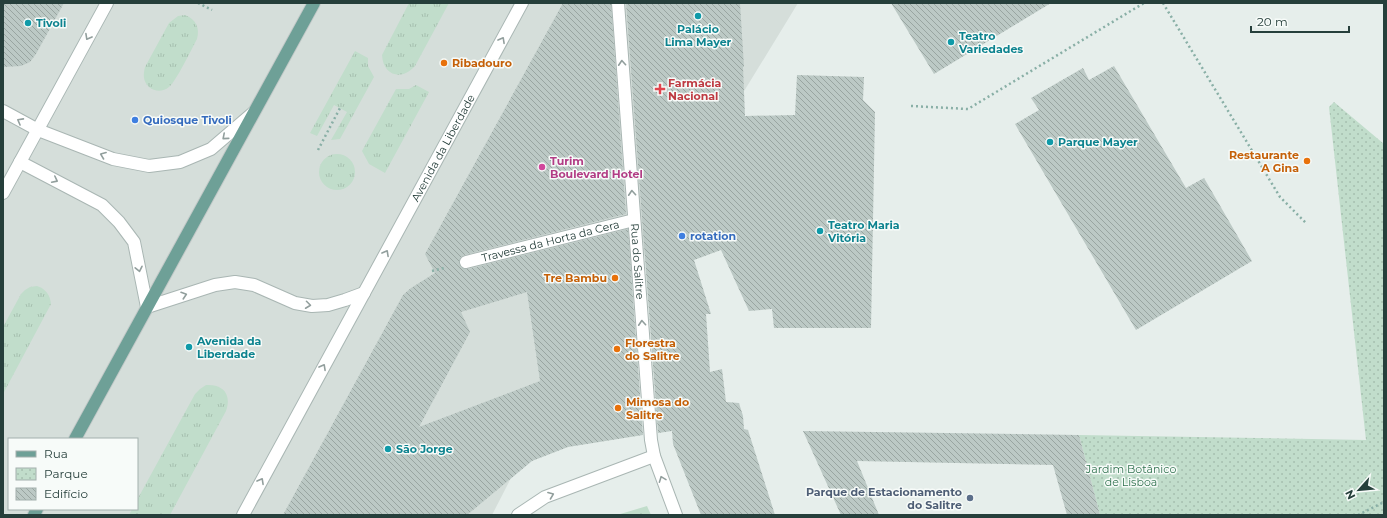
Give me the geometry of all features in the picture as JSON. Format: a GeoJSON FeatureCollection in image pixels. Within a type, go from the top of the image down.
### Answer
{"type":"FeatureCollection","features":[{"type":"Feature","properties":{"kind":"main road"},"geometry":{"type":"LineString","coordinates":[[76,438],[314,3]]}},
{"type":"Feature","properties":{"kind":"street"},"geometry":{"type":"LineString","coordinates":[[3,193],[107,3]]}},
{"type":"Feature","properties":{"kind":"street","name":"Avenida da Liberdade"},"geometry":{"type":"LineString","coordinates":[[243,515],[522,3]]}},
{"type":"Feature","properties":{"kind":"street","name":"Rua do Salitre"},"geometry":{"type":"LineString","coordinates":[[618,3],[634,220],[654,456],[676,515]]}},
{"type":"Feature","properties":{"kind":"street"},"geometry":{"type":"LineString","coordinates":[[3,111],[38,130],[113,159],[149,166],[180,162],[211,149],[254,112]]}},
{"type":"Feature","properties":{"kind":"street"},"geometry":{"type":"LineString","coordinates":[[20,162],[102,205],[119,222],[134,242],[147,307],[215,285],[235,282],[254,285],[295,303],[312,306],[328,305],[364,293]]}},
{"type":"Feature","properties":{"kind":"street","name":"Travessa da Horta da Cera"},"geometry":{"type":"LineString","coordinates":[[466,262],[634,220]]}},
{"type":"Feature","properties":{"kind":"street"},"geometry":{"type":"LineString","coordinates":[[518,515],[545,497],[654,456]]}},
{"type":"Feature","properties":{"kind":"path"},"geometry":{"type":"LineString","coordinates":[[198,3],[212,10]]}},
{"type":"Feature","properties":{"kind":"path"},"geometry":{"type":"LineString","coordinates":[[911,106],[968,109],[1144,3]]}},
{"type":"Feature","properties":{"kind":"path"},"geometry":{"type":"LineString","coordinates":[[1163,3],[1280,197],[1307,224]]}},
{"type":"Feature","properties":{"kind":"path"},"geometry":{"type":"LineString","coordinates":[[318,150],[340,108]]}},
{"type":"Feature","properties":{"kind":"path"},"geometry":{"type":"LineString","coordinates":[[1358,515],[1384,502]]}},
{"type":"Feature","properties":{"kind":"shaded area","name":"Avenida da Liberdade"},"geometry":{"type":"Polygon","coordinates":[[[3,3],[798,3],[529,443],[492,515],[3,515],[3,3]]]}},
{"type":"Feature","properties":{"kind":"green space"},"geometry":{"type":"Polygon","coordinates":[[[409,3],[449,3],[415,66],[410,71],[399,75],[389,72],[383,62],[382,55],[409,3]]]}},
{"type":"Feature","properties":{"kind":"green space"},"geometry":{"type":"Polygon","coordinates":[[[185,15],[192,19],[196,24],[198,31],[197,39],[180,72],[169,87],[159,91],[154,90],[147,85],[145,80],[145,67],[169,23],[178,16],[185,15]]]}},
{"type":"Feature","properties":{"kind":"green space"},"geometry":{"type":"Polygon","coordinates":[[[355,51],[368,58],[368,66],[374,77],[340,139],[331,140],[347,112],[334,105],[317,136],[310,133],[355,51]]]}},
{"type":"Feature","properties":{"kind":"green space"},"geometry":{"type":"Polygon","coordinates":[[[416,85],[429,92],[385,173],[369,164],[362,151],[396,89],[409,89],[416,85]]]}},
{"type":"Feature","properties":{"kind":"green space","name":"Jardim Botânico de Lisboa"},"geometry":{"type":"Polygon","coordinates":[[[1334,102],[1384,144],[1384,515],[1100,515],[1079,435],[1366,440],[1329,107],[1334,102]]]}},
{"type":"Feature","properties":{"kind":"green space"},"geometry":{"type":"Polygon","coordinates":[[[337,154],[347,157],[352,162],[355,172],[352,182],[347,187],[337,190],[327,187],[322,182],[319,172],[322,162],[327,157],[337,154]]]}},
{"type":"Feature","properties":{"kind":"green space"},"geometry":{"type":"Polygon","coordinates":[[[37,286],[47,293],[51,304],[3,394],[3,327],[21,294],[30,287],[37,286]]]}},
{"type":"Feature","properties":{"kind":"green space"},"geometry":{"type":"Polygon","coordinates":[[[206,385],[221,388],[227,395],[228,405],[170,515],[129,515],[132,510],[138,510],[138,498],[195,394],[206,385]]]}},
{"type":"Feature","properties":{"kind":"green space"},"geometry":{"type":"Polygon","coordinates":[[[647,506],[651,515],[617,515],[647,506]]]}},
{"type":"Feature","properties":{"kind":"building","name":"Tivoli"},"geometry":{"type":"Polygon","coordinates":[[[3,3],[64,3],[36,54],[30,62],[21,66],[3,67],[3,3]]]}},
{"type":"Feature","properties":{"kind":"building"},"geometry":{"type":"Polygon","coordinates":[[[563,3],[611,3],[626,214],[464,255],[461,257],[459,263],[461,267],[468,269],[628,229],[643,435],[568,447],[532,461],[467,515],[283,515],[403,295],[411,288],[435,273],[425,254],[563,3]],[[527,292],[461,312],[470,332],[419,427],[540,381],[527,292]]]}},
{"type":"Feature","properties":{"kind":"building"},"geometry":{"type":"Polygon","coordinates":[[[626,3],[740,3],[745,116],[795,115],[797,75],[864,77],[863,100],[875,112],[871,328],[774,328],[772,309],[749,311],[721,250],[694,260],[711,314],[706,314],[710,372],[722,369],[726,402],[739,403],[743,416],[744,429],[748,430],[775,515],[701,515],[673,444],[672,431],[658,433],[626,3]]]}},
{"type":"Feature","properties":{"kind":"building","name":"Teatro Variedades"},"geometry":{"type":"Polygon","coordinates":[[[891,3],[1051,3],[934,74],[891,3]]]}},
{"type":"Feature","properties":{"kind":"building"},"geometry":{"type":"Polygon","coordinates":[[[1114,66],[1186,188],[1204,178],[1252,261],[1136,330],[1015,124],[1039,110],[1031,98],[1083,68],[1089,80],[1114,66]]]}},
{"type":"Feature","properties":{"kind":"building"},"geometry":{"type":"Polygon","coordinates":[[[803,431],[1079,435],[1100,515],[1067,515],[1053,465],[857,461],[879,515],[841,515],[803,431]]]}},
{"type":"Feature","properties":{"kind":"place","name":"Palácio Lima Mayer"},"geometry":{"type":"Point","coordinates":[698,16]}},
{"type":"Feature","properties":{"kind":"place","name":"Tivoli"},"geometry":{"type":"Point","coordinates":[28,23]}},
{"type":"Feature","properties":{"kind":"place","name":"Teatro Variedades"},"geometry":{"type":"Point","coordinates":[951,42]}},
{"type":"Feature","properties":{"kind":"place","name":"Ribadouro"},"geometry":{"type":"Point","coordinates":[444,63]}},
{"type":"Feature","properties":{"kind":"place","name":"Farmácia Nacional"},"geometry":{"type":"Point","coordinates":[660,89]}},
{"type":"Feature","properties":{"kind":"place","name":"Quiosque Tivoli"},"geometry":{"type":"Point","coordinates":[135,120]}},
{"type":"Feature","properties":{"kind":"place","name":"Parque Mayer"},"geometry":{"type":"Point","coordinates":[1050,142]}},
{"type":"Feature","properties":{"kind":"place","name":"Restaurante A Gina"},"geometry":{"type":"Point","coordinates":[1307,161]}},
{"type":"Feature","properties":{"kind":"place","name":"Turim Boulevard Hotel"},"geometry":{"type":"Point","coordinates":[542,167]}},
{"type":"Feature","properties":{"kind":"place","name":"Teatro Maria Vitória"},"geometry":{"type":"Point","coordinates":[820,231]}},
{"type":"Feature","properties":{"kind":"place","name":"rotation"},"geometry":{"type":"Point","coordinates":[682,236]}},
{"type":"Feature","properties":{"kind":"place","name":"Tre Bambu"},"geometry":{"type":"Point","coordinates":[615,278]}},
{"type":"Feature","properties":{"kind":"place","name":"Avenida da Liberdade"},"geometry":{"type":"Point","coordinates":[189,347]}},
{"type":"Feature","properties":{"kind":"place","name":"Florestra do Salitre"},"geometry":{"type":"Point","coordinates":[617,349]}},
{"type":"Feature","properties":{"kind":"place","name":"Mimosa do Salitre"},"geometry":{"type":"Point","coordinates":[618,408]}},
{"type":"Feature","properties":{"kind":"place","name":"São Jorge"},"geometry":{"type":"Point","coordinates":[388,449]}},
{"type":"Feature","properties":{"kind":"place","name":"Parque de Estacionamento do Salitre"},"geometry":{"type":"Point","coordinates":[970,498]}}]}
